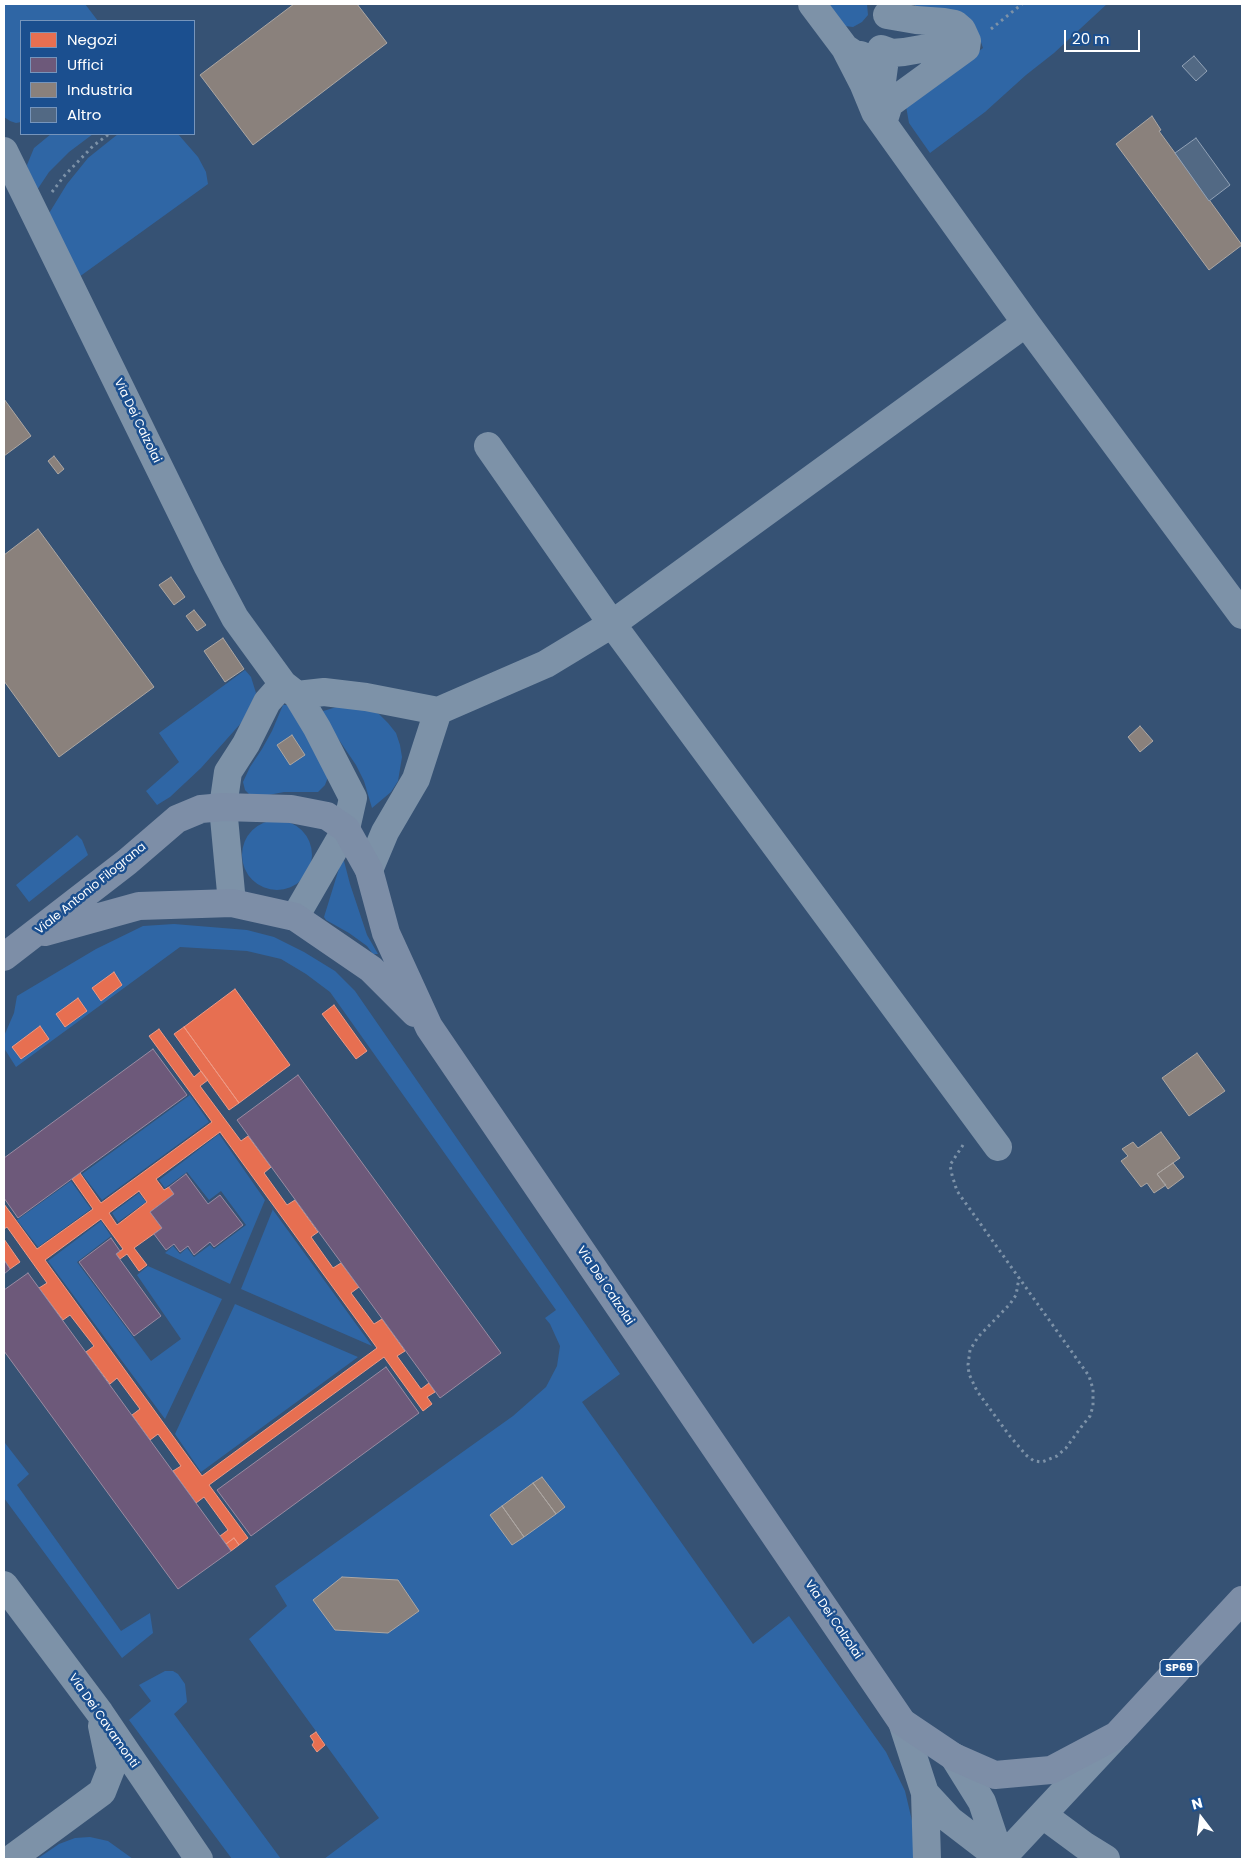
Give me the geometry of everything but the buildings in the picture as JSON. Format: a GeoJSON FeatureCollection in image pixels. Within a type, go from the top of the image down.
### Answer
{"type":"FeatureCollection","features":[{"type":"Feature","properties":{"kind":"main road","name":"Viale Antonio Filograna"},"geometry":{"type":"LineString","coordinates":[[4,957],[127,862],[177,818],[201,809],[223,807]]}},
{"type":"Feature","properties":{"kind":"main road"},"geometry":{"type":"LineString","coordinates":[[223,807],[291,809],[327,816],[346,829]]}},
{"type":"Feature","properties":{"kind":"main road","name":"Via Dei Calzolai"},"geometry":{"type":"LineString","coordinates":[[346,829],[369,870],[386,933],[429,1027],[902,1722]]}},
{"type":"Feature","properties":{"kind":"main road"},"geometry":{"type":"LineString","coordinates":[[32,936],[139,906],[232,903],[295,917],[371,968],[429,1027]]}},
{"type":"Feature","properties":{"kind":"main road","name":"SP69"},"geometry":{"type":"LineString","coordinates":[[1117,1735],[1242,1600]]}},
{"type":"Feature","properties":{"kind":"main road"},"geometry":{"type":"LineString","coordinates":[[902,1722],[954,1757],[995,1775],[1051,1770],[1117,1735]]}},
{"type":"Feature","properties":{"kind":"street"},"geometry":{"type":"LineString","coordinates":[[812,4],[845,48],[856,68],[874,112],[1026,323],[1242,615]]}},
{"type":"Feature","properties":{"kind":"street"},"geometry":{"type":"LineString","coordinates":[[845,48],[854,54],[865,56],[876,53],[885,46],[890,36],[891,25],[884,9]]}},
{"type":"Feature","properties":{"kind":"street"},"geometry":{"type":"LineString","coordinates":[[883,123],[890,104],[966,48],[967,41],[962,30],[955,24],[916,20],[884,9]]}},
{"type":"Feature","properties":{"kind":"street"},"geometry":{"type":"LineString","coordinates":[[881,49],[898,53],[967,41]]}},
{"type":"Feature","properties":{"kind":"street"},"geometry":{"type":"LineString","coordinates":[[881,49],[885,59],[879,104],[883,123]]}},
{"type":"Feature","properties":{"kind":"street","name":"Via Dei Calzolai"},"geometry":{"type":"LineString","coordinates":[[4,151],[208,567],[235,618],[290,689],[317,728],[353,798],[346,829],[295,917]]}},
{"type":"Feature","properties":{"kind":"street"},"geometry":{"type":"LineString","coordinates":[[232,903],[223,807],[228,772],[246,744],[267,702],[290,689],[357,696],[438,711],[546,664],[612,624],[1026,323]]}},
{"type":"Feature","properties":{"kind":"street"},"geometry":{"type":"LineString","coordinates":[[488,446],[612,624],[998,1146]]}},
{"type":"Feature","properties":{"kind":"street"},"geometry":{"type":"LineString","coordinates":[[369,870],[385,832],[416,779],[438,711]]}},
{"type":"Feature","properties":{"kind":"street","name":"Via Dei Cavamonti"},"geometry":{"type":"LineString","coordinates":[[4,1585],[100,1713],[199,1859]]}},
{"type":"Feature","properties":{"kind":"street"},"geometry":{"type":"LineString","coordinates":[[11,1859],[102,1792],[111,1770],[100,1713]]}},
{"type":"Feature","properties":{"kind":"street"},"geometry":{"type":"LineString","coordinates":[[902,1722],[925,1793],[927,1859]]}},
{"type":"Feature","properties":{"kind":"street","name":"SP69"},"geometry":{"type":"LineString","coordinates":[[1001,1859],[1117,1735]]}},
{"type":"Feature","properties":{"kind":"street"},"geometry":{"type":"LineString","coordinates":[[954,1757],[982,1802],[1001,1859]]}},
{"type":"Feature","properties":{"kind":"street"},"geometry":{"type":"LineString","coordinates":[[925,1793],[950,1820],[1001,1859]]}},
{"type":"Feature","properties":{"kind":"street"},"geometry":{"type":"LineString","coordinates":[[1042,1815],[1088,1855]]}},
{"type":"Feature","properties":{"kind":"path"},"geometry":{"type":"LineString","coordinates":[[967,41],[981,38],[1022,4]]}},
{"type":"Feature","properties":{"kind":"path"},"geometry":{"type":"LineString","coordinates":[[35,215],[65,175],[93,146],[108,135]]}},
{"type":"Feature","properties":{"kind":"path"},"geometry":{"type":"LineString","coordinates":[[982,1125],[965,1142],[950,1165],[957,1191],[1089,1376],[1093,1388],[1093,1406],[1090,1416],[1066,1448],[1057,1456],[1042,1462],[1034,1461],[1009,1435],[977,1391],[969,1374],[970,1350],[978,1337],[1010,1304],[1016,1295],[1018,1278]]}},
{"type":"Feature","properties":{"kind":"shaded area"},"geometry":{"type":"Polygon","coordinates":[[[4,4],[85,4],[97,20],[20,20],[20,122],[16,123],[4,117],[4,4]]]}},
{"type":"Feature","properties":{"kind":"shaded area"},"geometry":{"type":"Polygon","coordinates":[[[825,4],[867,4],[868,15],[862,22],[853,27],[845,26],[825,4]]]}},
{"type":"Feature","properties":{"kind":"shaded area"},"geometry":{"type":"Polygon","coordinates":[[[915,4],[1107,4],[1054,53],[985,112],[930,153],[909,123],[906,106],[983,48],[979,36],[915,10],[915,4]]]}},
{"type":"Feature","properties":{"kind":"shaded area"},"geometry":{"type":"Polygon","coordinates":[[[50,135],[92,135],[69,152],[49,172],[37,190],[27,165],[34,148],[50,135]]]}},
{"type":"Feature","properties":{"kind":"shaded area"},"geometry":{"type":"Polygon","coordinates":[[[117,135],[179,135],[198,157],[206,172],[208,184],[79,277],[48,215],[67,184],[88,158],[117,135]]]}},
{"type":"Feature","properties":{"kind":"shaded area"},"geometry":{"type":"Polygon","coordinates":[[[245,670],[251,677],[256,693],[242,722],[201,768],[170,797],[157,805],[146,791],[179,762],[159,733],[245,670]]]}},
{"type":"Feature","properties":{"kind":"shaded area"},"geometry":{"type":"Polygon","coordinates":[[[283,705],[287,705],[295,714],[328,777],[325,785],[318,792],[284,792],[258,797],[251,796],[245,790],[243,782],[272,731],[283,705]]]}},
{"type":"Feature","properties":{"kind":"shaded area"},"geometry":{"type":"Polygon","coordinates":[[[343,705],[368,709],[379,714],[396,733],[400,745],[402,757],[398,781],[391,792],[372,808],[364,781],[356,765],[320,712],[343,705]]]}},
{"type":"Feature","properties":{"kind":"shaded area"},"geometry":{"type":"Polygon","coordinates":[[[277,820],[296,826],[306,836],[312,855],[306,874],[296,884],[277,890],[258,884],[248,874],[242,855],[248,836],[258,826],[277,820]]]}},
{"type":"Feature","properties":{"kind":"shaded area"},"geometry":{"type":"Polygon","coordinates":[[[77,835],[82,840],[88,855],[29,902],[16,885],[77,835]]]}},
{"type":"Feature","properties":{"kind":"shaded area"},"geometry":{"type":"Polygon","coordinates":[[[344,861],[367,935],[378,954],[373,954],[367,946],[324,917],[341,862],[344,861]]]}},
{"type":"Feature","properties":{"kind":"shaded area"},"geometry":{"type":"Polygon","coordinates":[[[174,924],[247,930],[274,937],[304,952],[335,971],[355,991],[620,1374],[582,1402],[753,1644],[789,1616],[886,1752],[905,1791],[913,1825],[915,1859],[324,1859],[379,1818],[249,1639],[287,1606],[275,1586],[513,1416],[546,1387],[557,1366],[560,1346],[550,1324],[545,1318],[556,1310],[330,992],[306,974],[281,959],[247,951],[180,947],[16,1067],[4,1048],[4,1036],[14,1013],[17,996],[96,949],[143,926],[174,924]]]}},
{"type":"Feature","properties":{"kind":"shaded area"},"geometry":{"type":"Polygon","coordinates":[[[190,1095],[209,1122],[102,1200],[82,1174],[190,1095]]]}},
{"type":"Feature","properties":{"kind":"shaded area"},"geometry":{"type":"Polygon","coordinates":[[[219,1134],[265,1200],[230,1284],[165,1253],[173,1246],[180,1254],[187,1248],[194,1257],[210,1245],[214,1249],[246,1225],[221,1191],[209,1200],[187,1172],[165,1188],[159,1180],[219,1134]]]}},
{"type":"Feature","properties":{"kind":"shaded area"},"geometry":{"type":"Polygon","coordinates":[[[71,1181],[91,1209],[38,1247],[17,1220],[71,1181]]]}},
{"type":"Feature","properties":{"kind":"shaded area"},"geometry":{"type":"Polygon","coordinates":[[[139,1193],[146,1202],[118,1222],[112,1213],[139,1193]]]}},
{"type":"Feature","properties":{"kind":"shaded area"},"geometry":{"type":"Polygon","coordinates":[[[273,1210],[372,1346],[241,1289],[273,1210]]]}},
{"type":"Feature","properties":{"kind":"shaded area"},"geometry":{"type":"Polygon","coordinates":[[[101,1221],[111,1236],[77,1262],[151,1361],[181,1339],[137,1275],[148,1266],[222,1299],[165,1419],[48,1261],[101,1221]]]}},
{"type":"Feature","properties":{"kind":"shaded area"},"geometry":{"type":"Polygon","coordinates":[[[235,1304],[358,1357],[201,1472],[175,1434],[235,1304]]]}},
{"type":"Feature","properties":{"kind":"shaded area"},"geometry":{"type":"Polygon","coordinates":[[[5,1443],[29,1474],[17,1485],[121,1631],[150,1613],[153,1633],[122,1658],[4,1498],[5,1443]]]}},
{"type":"Feature","properties":{"kind":"shaded area"},"geometry":{"type":"Polygon","coordinates":[[[165,1671],[173,1671],[178,1674],[185,1684],[187,1702],[174,1714],[281,1859],[232,1859],[129,1720],[151,1701],[139,1685],[165,1671]]]}},
{"type":"Feature","properties":{"kind":"shaded area"},"geometry":{"type":"Polygon","coordinates":[[[90,1837],[108,1841],[133,1859],[37,1859],[59,1844],[75,1838],[90,1837]]]}}]}
